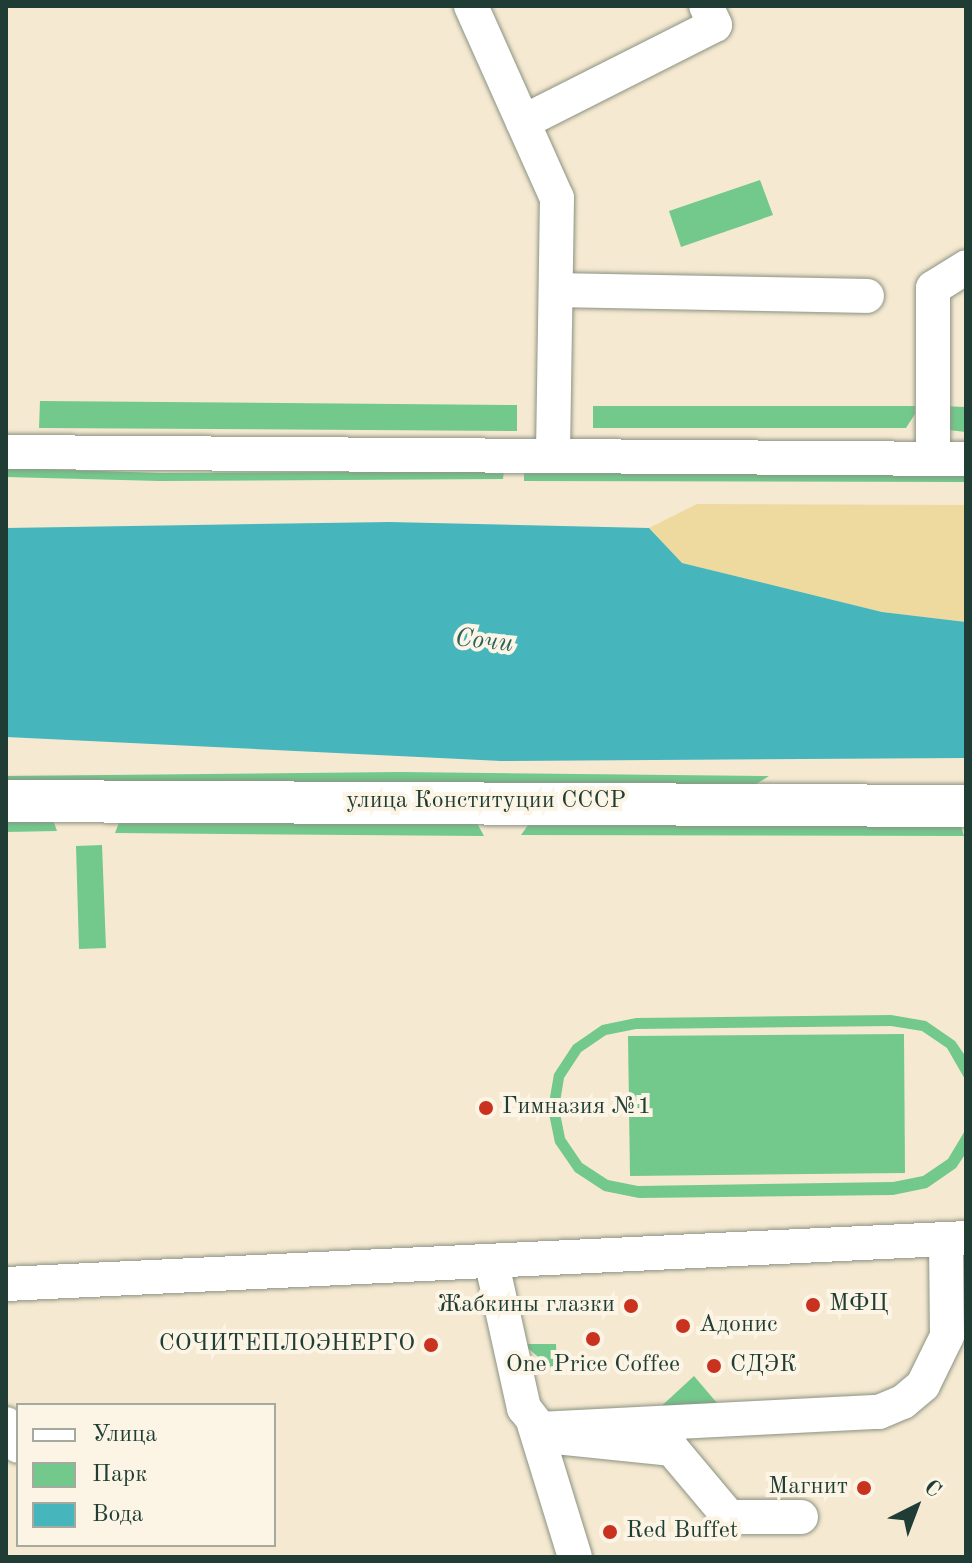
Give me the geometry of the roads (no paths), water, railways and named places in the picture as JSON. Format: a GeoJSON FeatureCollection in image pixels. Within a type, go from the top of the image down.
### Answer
{"type":"FeatureCollection","features":[{"type":"Feature","properties":{"kind":"main road","name":"улица Конституции СССР"},"geometry":{"type":"LineString","coordinates":[[6,801],[966,806]]}},
{"type":"Feature","properties":{"kind":"street"},"geometry":{"type":"LineString","coordinates":[[471,6],[557,198],[558,290],[553,454]]}},
{"type":"Feature","properties":{"kind":"street"},"geometry":{"type":"LineString","coordinates":[[523,122],[715,25],[706,6]]}},
{"type":"Feature","properties":{"kind":"street"},"geometry":{"type":"LineString","coordinates":[[6,452],[949,459],[933,288],[966,267]]}},
{"type":"Feature","properties":{"kind":"street"},"geometry":{"type":"LineString","coordinates":[[558,290],[867,296]]}},
{"type":"Feature","properties":{"kind":"street"},"geometry":{"type":"LineString","coordinates":[[6,1284],[492,1264],[956,1239],[947,1336],[923,1385],[903,1402],[879,1412],[537,1427]]}},
{"type":"Feature","properties":{"kind":"street"},"geometry":{"type":"LineString","coordinates":[[492,1264],[524,1408],[537,1427],[575,1557]]}},
{"type":"Feature","properties":{"kind":"street"},"geometry":{"type":"LineString","coordinates":[[6,1424],[16,1442]]}},
{"type":"Feature","properties":{"kind":"street"},"geometry":{"type":"LineString","coordinates":[[537,1427],[562,1441],[672,1449],[729,1517],[801,1517]]}},
{"type":"Feature","properties":{"kind":"water","name":"Сочи"},"geometry":{"type":"Polygon","coordinates":[[[389,522],[649,528],[682,563],[882,612],[966,622],[966,758],[501,761],[6,737],[6,528],[389,522]]]}},
{"type":"Feature","properties":{"kind":"place","name":"Гимназия №1"},"geometry":{"type":"Point","coordinates":[486,1108]}},
{"type":"Feature","properties":{"kind":"place","name":"МФЦ"},"geometry":{"type":"Point","coordinates":[813,1305]}},
{"type":"Feature","properties":{"kind":"place","name":"Жабкины глазки"},"geometry":{"type":"Point","coordinates":[631,1306]}},
{"type":"Feature","properties":{"kind":"place","name":"Адонис"},"geometry":{"type":"Point","coordinates":[683,1326]}},
{"type":"Feature","properties":{"kind":"place","name":"One Price Coffee"},"geometry":{"type":"Point","coordinates":[593,1339]}},
{"type":"Feature","properties":{"kind":"place","name":"СОЧИТЕПЛОЭНЕРГО"},"geometry":{"type":"Point","coordinates":[431,1345]}},
{"type":"Feature","properties":{"kind":"place","name":"СДЭК"},"geometry":{"type":"Point","coordinates":[714,1366]}},
{"type":"Feature","properties":{"kind":"place","name":"Магнит"},"geometry":{"type":"Point","coordinates":[864,1488]}},
{"type":"Feature","properties":{"kind":"place","name":"Red Buffet"},"geometry":{"type":"Point","coordinates":[610,1532]}}]}
